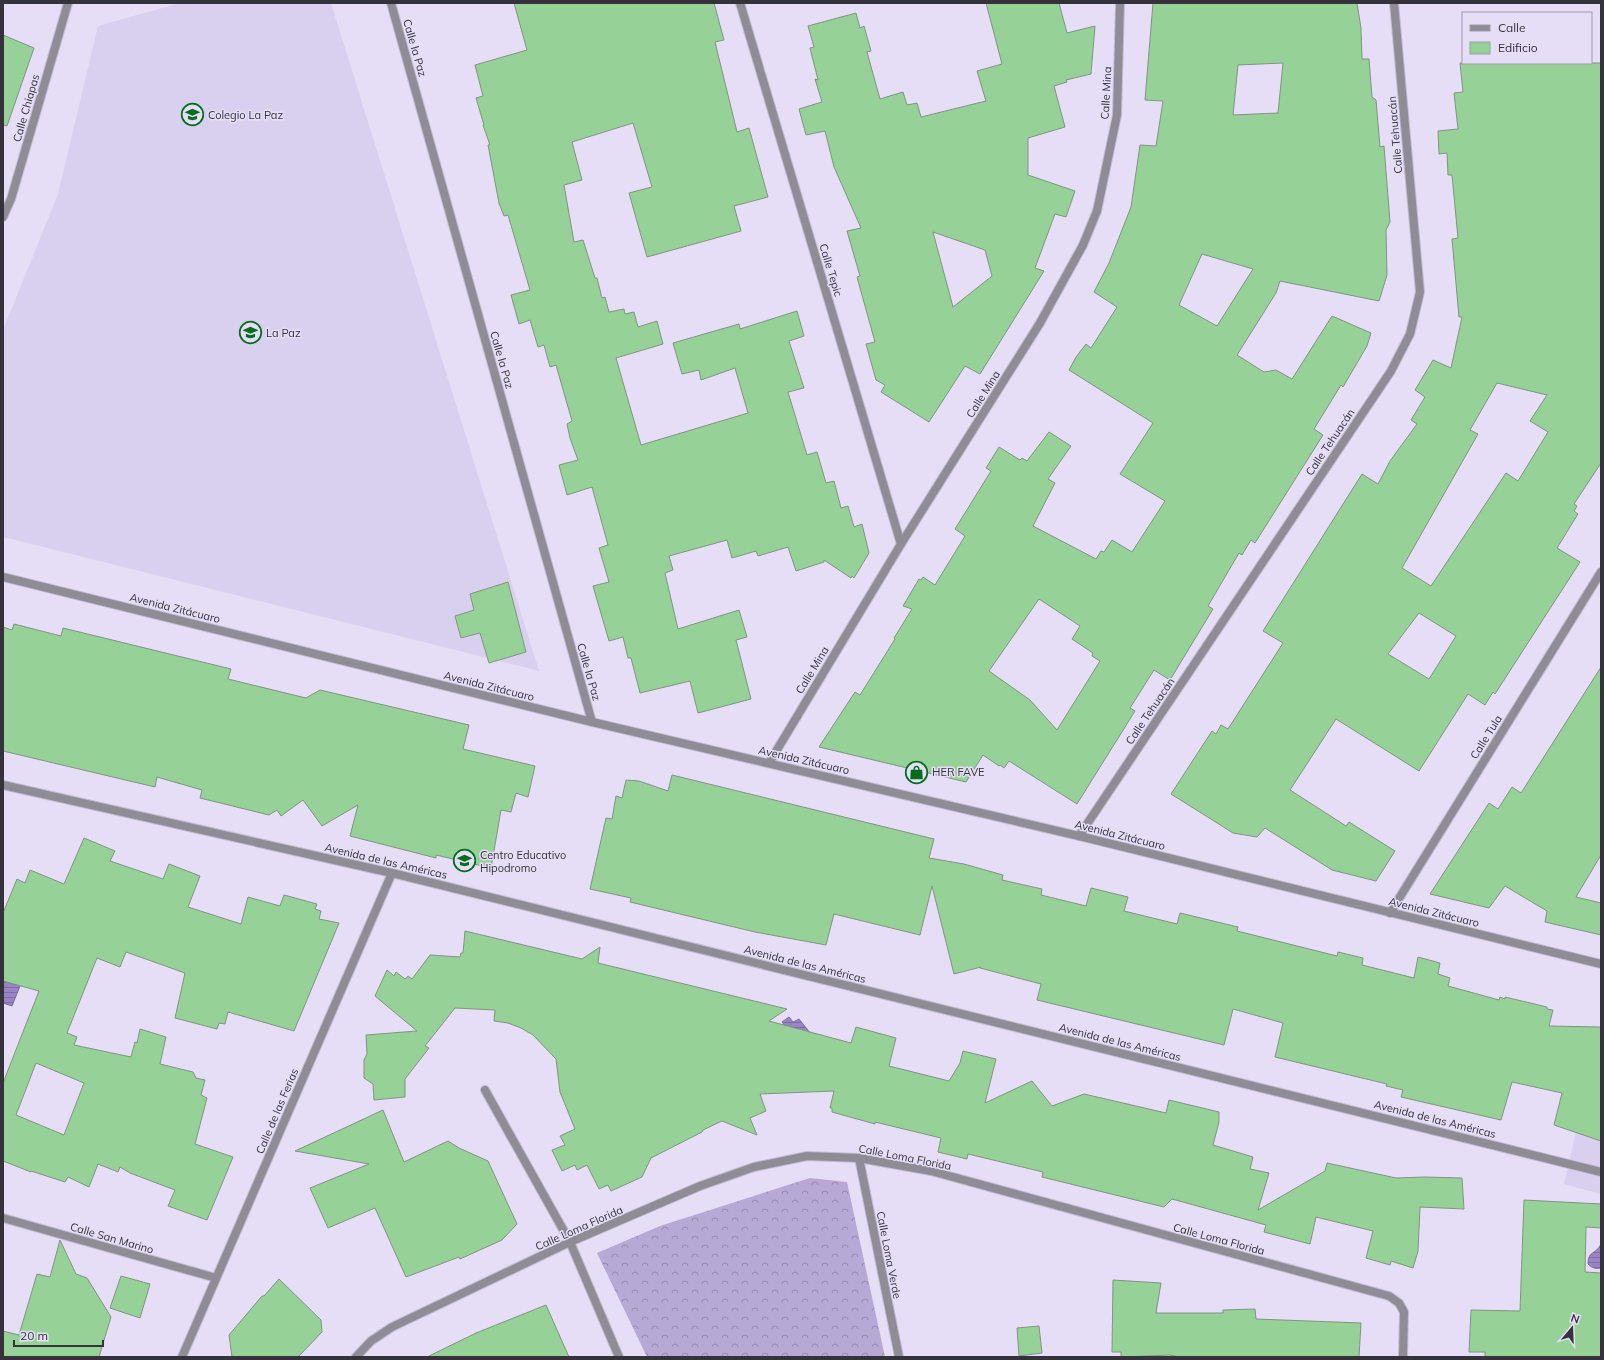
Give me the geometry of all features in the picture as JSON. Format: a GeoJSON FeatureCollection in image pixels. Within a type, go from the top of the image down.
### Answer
{"type":"FeatureCollection","features":[{"type":"Feature","properties":{"kind":"street","name":"Calle Chiapas"},"geometry":{"type":"LineString","coordinates":[[3,217],[11,199],[68,3]]}},
{"type":"Feature","properties":{"kind":"street","name":"Calle la Paz"},"geometry":{"type":"LineString","coordinates":[[391,3],[592,722]]}},
{"type":"Feature","properties":{"kind":"street","name":"Calle Tepic"},"geometry":{"type":"LineString","coordinates":[[740,3],[901,544]]}},
{"type":"Feature","properties":{"kind":"street","name":"Calle Mina"},"geometry":{"type":"LineString","coordinates":[[769,763],[901,544],[1040,323],[1083,244],[1097,211],[1118,115],[1120,3]]}},
{"type":"Feature","properties":{"kind":"street","name":"Calle Tehuacán"},"geometry":{"type":"LineString","coordinates":[[1079,836],[1391,371],[1410,334],[1420,292],[1394,3]]}},
{"type":"Feature","properties":{"kind":"street","name":"Calle Tula"},"geometry":{"type":"LineString","coordinates":[[1390,913],[1601,572]]}},
{"type":"Feature","properties":{"kind":"street","name":"Avenida Zitácuaro"},"geometry":{"type":"LineString","coordinates":[[3,577],[592,722],[1079,836],[1601,964]]}},
{"type":"Feature","properties":{"kind":"street","name":"Avenida de las Américas"},"geometry":{"type":"LineString","coordinates":[[3,785],[392,873],[1601,1172]]}},
{"type":"Feature","properties":{"kind":"street","name":"Calle de las Ferias"},"geometry":{"type":"LineString","coordinates":[[182,1357],[392,873]]}},
{"type":"Feature","properties":{"kind":"street"},"geometry":{"type":"LineString","coordinates":[[485,1090],[570,1242],[619,1357]]}},
{"type":"Feature","properties":{"kind":"street","name":"Calle Loma Florida"},"geometry":{"type":"LineString","coordinates":[[356,1357],[370,1341],[392,1327],[570,1242],[700,1186],[754,1167],[807,1156],[859,1158],[931,1171],[1389,1296],[1398,1303],[1404,1312],[1403,1357]]}},
{"type":"Feature","properties":{"kind":"street","name":"Calle Loma Verde"},"geometry":{"type":"LineString","coordinates":[[859,1158],[899,1357]]}},
{"type":"Feature","properties":{"kind":"street","name":"Calle San Marino"},"geometry":{"type":"LineString","coordinates":[[3,1218],[216,1278]]}},
{"type":"Feature","properties":{"kind":"shaded area"},"geometry":{"type":"Polygon","coordinates":[[[180,3],[331,3],[539,671],[3,537],[3,330],[58,194],[98,26],[180,3]]]}},
{"type":"Feature","properties":{"kind":"shaded area"},"geometry":{"type":"Polygon","coordinates":[[[3,981],[20,986],[12,1006],[3,1003],[3,981]]]}},
{"type":"Feature","properties":{"kind":"shaded area"},"geometry":{"type":"Polygon","coordinates":[[[789,1017],[793,1022],[799,1019],[811,1034],[786,1027],[782,1022],[789,1017]]]}},
{"type":"Feature","properties":{"kind":"shaded area"},"geometry":{"type":"Polygon","coordinates":[[[1601,1023],[1601,1194],[1564,1184],[1601,1023]]]}},
{"type":"Feature","properties":{"kind":"shaded area"},"geometry":{"type":"Polygon","coordinates":[[[1601,1244],[1601,1268],[1594,1268],[1588,1264],[1588,1260],[1591,1254],[1597,1250],[1601,1244]]]}},
{"type":"Feature","properties":{"kind":"green space"},"geometry":{"type":"Polygon","coordinates":[[[810,1178],[847,1182],[885,1357],[647,1357],[597,1253],[660,1226],[810,1178]]]}},
{"type":"Feature","properties":{"kind":"building"},"geometry":{"type":"Polygon","coordinates":[[[514,3],[714,3],[724,40],[715,42],[737,132],[749,128],[768,197],[734,206],[741,231],[647,257],[629,193],[652,187],[633,123],[572,142],[582,180],[564,185],[574,242],[583,240],[595,278],[597,278],[602,298],[605,297],[609,312],[624,309],[625,314],[634,312],[638,327],[657,321],[663,344],[616,358],[641,445],[748,413],[735,368],[701,380],[699,370],[682,374],[673,343],[739,324],[740,329],[797,311],[804,336],[789,341],[804,388],[788,392],[807,455],[817,452],[826,483],[834,481],[841,508],[848,506],[854,527],[862,524],[869,553],[854,578],[852,576],[851,578],[824,560],[824,562],[796,571],[788,547],[758,556],[756,551],[732,558],[727,540],[669,556],[673,570],[665,573],[678,629],[739,610],[747,637],[736,640],[751,699],[698,713],[690,681],[640,693],[631,658],[628,658],[623,637],[609,641],[593,586],[609,582],[599,548],[608,545],[592,487],[567,495],[559,465],[578,460],[570,438],[567,424],[572,421],[556,365],[550,367],[544,345],[538,347],[530,320],[519,324],[511,295],[530,290],[508,215],[504,216],[499,203],[488,145],[490,145],[476,98],[483,96],[475,65],[527,50],[514,3]]]}},
{"type":"Feature","properties":{"kind":"building"},"geometry":{"type":"Polygon","coordinates":[[[986,3],[1059,3],[1067,33],[1095,26],[1091,74],[1066,80],[1067,82],[1054,86],[1065,127],[1028,138],[1028,175],[1075,191],[1066,217],[1055,214],[1035,268],[1044,271],[980,374],[965,366],[929,422],[881,392],[885,385],[876,380],[866,344],[875,342],[857,277],[860,276],[847,231],[861,228],[834,167],[825,131],[806,135],[799,109],[822,102],[815,79],[818,80],[810,48],[814,47],[808,26],[856,13],[860,28],[864,26],[871,51],[867,52],[880,99],[903,92],[907,105],[917,103],[921,117],[986,101],[977,71],[1002,64],[986,3]],[[933,232],[953,307],[992,276],[985,250],[933,232]]]}},
{"type":"Feature","properties":{"kind":"building"},"geometry":{"type":"Polygon","coordinates":[[[1153,3],[1357,3],[1361,28],[1362,59],[1369,59],[1372,97],[1376,100],[1380,147],[1384,146],[1390,222],[1386,230],[1387,275],[1379,301],[1280,281],[1276,293],[1237,355],[1264,372],[1276,370],[1292,379],[1332,316],[1371,333],[1367,346],[1343,387],[1341,385],[1314,429],[1323,435],[1255,543],[1251,540],[1242,555],[1239,553],[1208,606],[1213,609],[1170,680],[1154,670],[1130,708],[1135,711],[1077,804],[1009,761],[1004,768],[983,755],[966,782],[819,747],[855,692],[860,695],[895,639],[894,638],[912,609],[903,606],[919,579],[921,580],[923,577],[935,585],[965,536],[955,529],[991,471],[986,468],[999,447],[1020,460],[1022,458],[1027,461],[1049,432],[1071,446],[1048,479],[1055,483],[1033,526],[1096,559],[1101,551],[1104,552],[1112,540],[1132,552],[1165,501],[1120,474],[1153,423],[1069,370],[1076,357],[1086,344],[1091,348],[1117,307],[1094,292],[1109,263],[1131,207],[1140,145],[1156,146],[1163,101],[1145,100],[1153,3]],[[1283,63],[1238,65],[1233,115],[1278,113],[1283,63]],[[1202,254],[1179,305],[1217,326],[1253,269],[1202,254]],[[1039,599],[989,671],[1030,700],[1057,730],[1100,661],[1092,656],[1093,653],[1072,639],[1080,626],[1039,599]]]}},
{"type":"Feature","properties":{"kind":"building"},"geometry":{"type":"Polygon","coordinates":[[[3,35],[34,48],[7,126],[3,125],[3,35]]]}},
{"type":"Feature","properties":{"kind":"building"},"geometry":{"type":"Polygon","coordinates":[[[1460,63],[1601,63],[1601,463],[1574,504],[1577,506],[1574,511],[1578,514],[1557,548],[1580,562],[1495,694],[1493,692],[1485,705],[1468,694],[1419,771],[1336,719],[1290,790],[1346,826],[1349,822],[1395,851],[1376,881],[1332,870],[1265,828],[1257,837],[1233,833],[1171,794],[1212,731],[1216,734],[1221,725],[1228,729],[1283,643],[1263,631],[1362,474],[1378,484],[1390,461],[1417,424],[1411,420],[1425,397],[1415,390],[1433,360],[1451,368],[1462,317],[1459,317],[1452,239],[1458,238],[1452,175],[1448,175],[1447,153],[1439,154],[1438,131],[1458,129],[1454,93],[1463,92],[1460,63]],[[1497,383],[1470,430],[1478,434],[1402,568],[1431,586],[1506,473],[1518,481],[1548,432],[1530,421],[1547,395],[1497,383]],[[1419,613],[1388,654],[1429,679],[1456,636],[1419,613]]]}},
{"type":"Feature","properties":{"kind":"building"},"geometry":{"type":"Polygon","coordinates":[[[508,582],[526,652],[489,663],[480,633],[461,638],[455,616],[474,610],[470,594],[508,582]]]}},
{"type":"Feature","properties":{"kind":"building"},"geometry":{"type":"Polygon","coordinates":[[[14,624],[61,636],[63,628],[231,669],[228,679],[306,698],[320,690],[469,725],[463,749],[535,766],[528,797],[516,793],[511,812],[501,810],[491,868],[436,855],[436,858],[350,836],[358,805],[322,826],[303,800],[281,816],[277,810],[269,815],[200,798],[202,790],[157,777],[155,787],[3,751],[3,627],[12,630],[14,624]]]}},
{"type":"Feature","properties":{"kind":"building"},"geometry":{"type":"Polygon","coordinates":[[[1601,667],[1601,855],[1576,897],[1601,903],[1601,935],[1545,922],[1547,911],[1505,886],[1489,908],[1430,894],[1489,803],[1498,809],[1512,787],[1521,793],[1601,667]]]}},
{"type":"Feature","properties":{"kind":"building"},"geometry":{"type":"Polygon","coordinates":[[[672,775],[934,839],[929,858],[964,864],[1003,875],[1002,880],[1042,889],[1041,895],[1086,906],[1091,888],[1128,897],[1124,911],[1177,924],[1180,913],[1238,927],[1237,931],[1337,956],[1338,952],[1363,958],[1362,965],[1414,978],[1418,957],[1440,963],[1438,974],[1450,978],[1448,986],[1499,1000],[1500,997],[1505,999],[1505,997],[1547,1007],[1547,1009],[1553,1010],[1549,1026],[1601,1027],[1601,1141],[1554,1125],[1562,1093],[1512,1082],[1501,1120],[1401,1097],[1403,1090],[1386,1086],[1387,1084],[1275,1057],[1283,1023],[1233,1009],[1224,1045],[1037,1000],[1041,984],[980,968],[981,967],[954,974],[932,886],[920,935],[834,914],[826,945],[755,932],[630,902],[631,898],[590,889],[606,818],[612,819],[616,796],[622,798],[626,780],[639,781],[668,791],[672,775]]]}},
{"type":"Feature","properties":{"kind":"building"},"geometry":{"type":"Polygon","coordinates":[[[84,838],[115,851],[110,861],[163,879],[169,864],[200,876],[188,907],[241,924],[248,897],[280,906],[284,895],[317,904],[315,909],[321,911],[319,919],[339,923],[294,1031],[228,1012],[225,1024],[219,1023],[217,1029],[175,1018],[185,973],[126,952],[120,967],[97,958],[67,1033],[77,1037],[74,1045],[131,1057],[135,1042],[137,1043],[140,1029],[166,1037],[160,1064],[193,1072],[196,1078],[205,1080],[201,1095],[207,1098],[195,1144],[233,1157],[207,1220],[168,1206],[175,1190],[130,1173],[120,1167],[118,1172],[98,1164],[89,1187],[68,1177],[65,1182],[31,1172],[3,1161],[3,1083],[39,991],[3,981],[3,913],[17,879],[25,883],[30,870],[64,884],[84,838]],[[36,1063],[16,1115],[64,1135],[84,1083],[36,1063]]]}},
{"type":"Feature","properties":{"kind":"building"},"geometry":{"type":"Polygon","coordinates":[[[465,931],[582,959],[600,947],[598,963],[787,1009],[769,1021],[851,1043],[856,1027],[896,1038],[889,1066],[949,1081],[960,1063],[963,1051],[996,1059],[985,1103],[1032,1081],[1052,1106],[1084,1094],[1166,1113],[1169,1100],[1219,1112],[1219,1122],[1213,1145],[1253,1157],[1250,1169],[1269,1173],[1258,1210],[1325,1171],[1327,1163],[1396,1178],[1462,1178],[1464,1209],[1420,1207],[1418,1251],[1413,1268],[1391,1261],[1390,1265],[1366,1258],[1373,1231],[1316,1217],[1310,1244],[1264,1232],[1266,1225],[1172,1199],[1164,1207],[1042,1177],[1043,1172],[968,1154],[967,1159],[938,1152],[941,1138],[875,1122],[875,1124],[832,1112],[832,1108],[830,1108],[834,1091],[760,1094],[766,1111],[750,1118],[757,1135],[722,1121],[651,1158],[642,1177],[611,1191],[608,1185],[599,1189],[587,1165],[577,1170],[575,1165],[562,1171],[552,1150],[565,1145],[560,1136],[575,1129],[560,1092],[556,1059],[533,1035],[508,1023],[494,1021],[495,1010],[455,1008],[425,1046],[429,1048],[405,1079],[405,1097],[374,1100],[373,1084],[364,1078],[364,1060],[367,1054],[366,1035],[417,1031],[375,996],[387,970],[394,976],[396,972],[405,979],[408,976],[412,979],[430,955],[460,957],[461,953],[463,953],[465,931]]]}},
{"type":"Feature","properties":{"kind":"building"},"geometry":{"type":"Polygon","coordinates":[[[383,1110],[404,1162],[448,1141],[459,1148],[488,1161],[517,1224],[502,1240],[460,1259],[459,1257],[406,1277],[375,1208],[328,1228],[310,1188],[369,1164],[295,1151],[383,1110]]]}},
{"type":"Feature","properties":{"kind":"building"},"geometry":{"type":"Polygon","coordinates":[[[1524,1200],[1601,1204],[1601,1228],[1586,1227],[1585,1272],[1601,1273],[1601,1357],[1485,1357],[1485,1352],[1469,1352],[1471,1310],[1520,1311],[1524,1200]]]}},
{"type":"Feature","properties":{"kind":"building"},"geometry":{"type":"Polygon","coordinates":[[[60,1240],[76,1274],[87,1278],[111,1317],[99,1357],[3,1357],[3,1331],[19,1335],[37,1274],[50,1277],[60,1240]]]}},
{"type":"Feature","properties":{"kind":"building"},"geometry":{"type":"Polygon","coordinates":[[[121,1276],[150,1284],[140,1318],[110,1308],[121,1276]]]}},
{"type":"Feature","properties":{"kind":"building"},"geometry":{"type":"Polygon","coordinates":[[[279,1279],[321,1320],[322,1332],[298,1357],[232,1357],[229,1335],[262,1296],[264,1296],[279,1279]]]}},
{"type":"Feature","properties":{"kind":"building"},"geometry":{"type":"Polygon","coordinates":[[[1113,1280],[1161,1283],[1156,1313],[1223,1313],[1223,1310],[1255,1309],[1256,1319],[1361,1323],[1359,1357],[1179,1357],[1170,1355],[1121,1357],[1121,1352],[1112,1352],[1113,1280]]]}},
{"type":"Feature","properties":{"kind":"building"},"geometry":{"type":"Polygon","coordinates":[[[546,1305],[569,1357],[427,1357],[476,1333],[546,1305]]]}},
{"type":"Feature","properties":{"kind":"building"},"geometry":{"type":"Polygon","coordinates":[[[1039,1326],[1042,1353],[1019,1356],[1017,1328],[1039,1326]]]}},
{"type":"Feature","properties":{"kind":"place","name":"Colegio La Paz"},"geometry":{"type":"Point","coordinates":[192,115]}},
{"type":"Feature","properties":{"kind":"place","name":"La Paz"},"geometry":{"type":"Point","coordinates":[251,333]}},
{"type":"Feature","properties":{"kind":"place","name":"HER FAVE"},"geometry":{"type":"Point","coordinates":[916,772]}},
{"type":"Feature","properties":{"kind":"place","name":"Centro Educativo Hipodromo"},"geometry":{"type":"Point","coordinates":[465,861]}}]}
